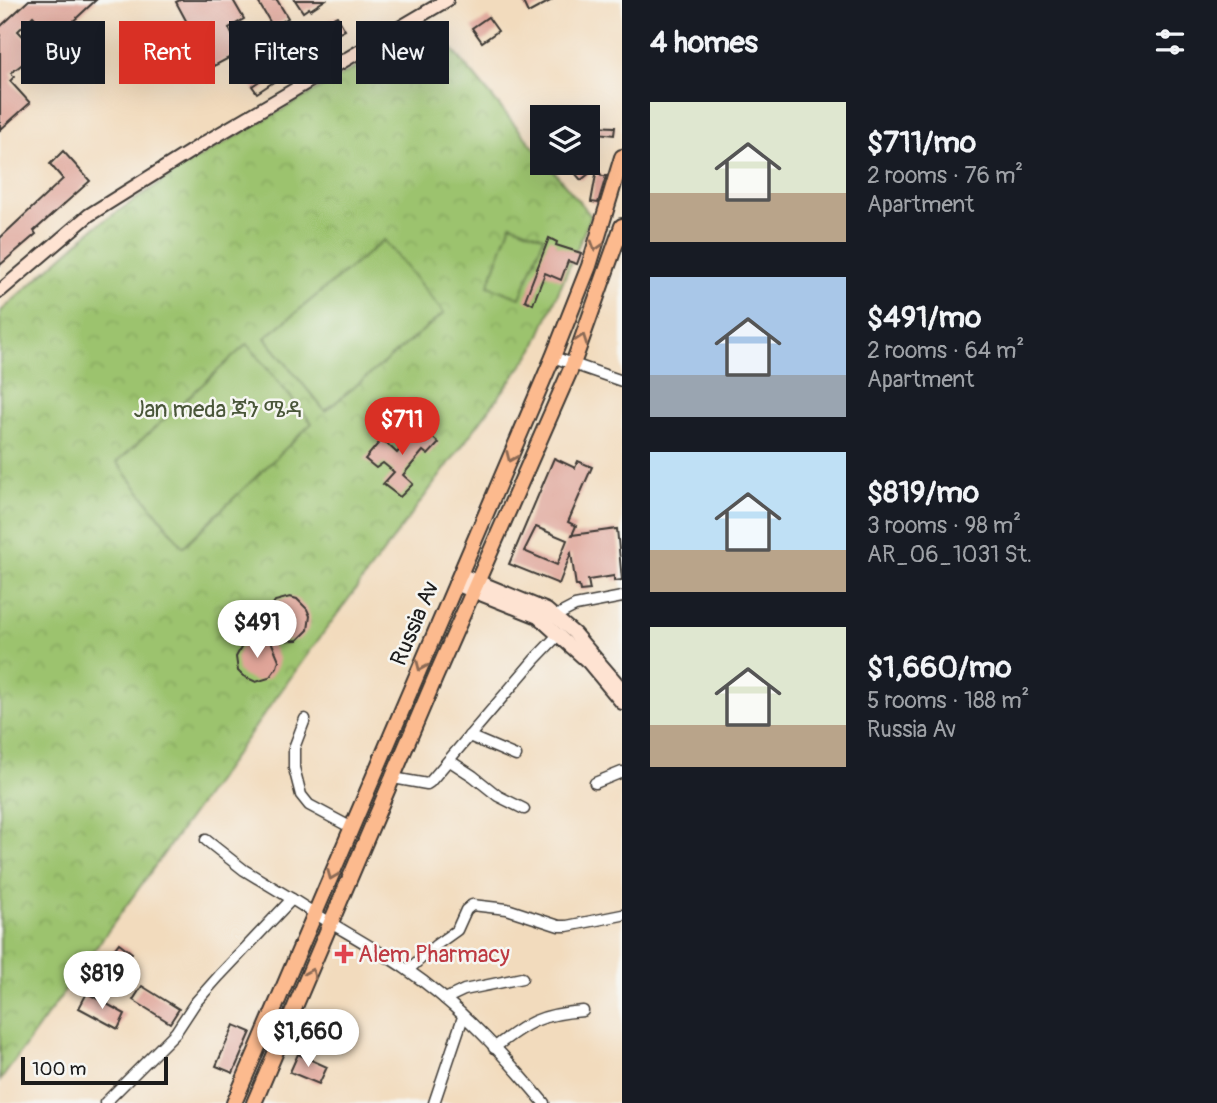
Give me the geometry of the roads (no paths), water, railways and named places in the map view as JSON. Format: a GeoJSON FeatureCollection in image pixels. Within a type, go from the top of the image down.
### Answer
{"type":"FeatureCollection","features":[{"type":"Feature","properties":{"kind":"main road"},"geometry":{"type":"LineString","coordinates":[[0,291],[89,215],[438,2]]}},
{"type":"Feature","properties":{"kind":"main road","name":"Russia Av"},"geometry":{"type":"LineString","coordinates":[[234,1103],[553,357],[589,266],[622,157]]}},
{"type":"Feature","properties":{"kind":"main road","name":"Russia Av"},"geometry":{"type":"LineString","coordinates":[[254,1103],[435,678],[573,364],[622,226]]}},
{"type":"Feature","properties":{"kind":"main road"},"geometry":{"type":"LineString","coordinates":[[457,579],[538,617],[550,619],[589,648],[622,689]]}},
{"type":"Feature","properties":{"kind":"main road"},"geometry":{"type":"LineString","coordinates":[[550,619],[559,634],[588,662],[622,704]]}},
{"type":"Feature","properties":{"kind":"street"},"geometry":{"type":"LineString","coordinates":[[553,357],[622,381]]}},
{"type":"Feature","properties":{"kind":"street"},"geometry":{"type":"LineString","coordinates":[[550,619],[575,606],[622,597]]}},
{"type":"Feature","properties":{"kind":"street"},"geometry":{"type":"LineString","coordinates":[[393,778],[427,784],[559,634]]}},
{"type":"Feature","properties":{"kind":"street"},"geometry":{"type":"LineString","coordinates":[[305,719],[294,747],[294,768],[301,795],[309,805],[352,828]]}},
{"type":"Feature","properties":{"kind":"street"},"geometry":{"type":"LineString","coordinates":[[469,736],[516,757]]}},
{"type":"Feature","properties":{"kind":"street"},"geometry":{"type":"LineString","coordinates":[[450,761],[498,796],[524,809]]}},
{"type":"Feature","properties":{"kind":"street"},"geometry":{"type":"LineString","coordinates":[[595,783],[622,772]]}},
{"type":"Feature","properties":{"kind":"street"},"geometry":{"type":"LineString","coordinates":[[206,840],[244,870],[408,970],[445,999],[544,1103]]}},
{"type":"Feature","properties":{"kind":"street"},"geometry":{"type":"LineString","coordinates":[[105,1103],[176,1032],[195,1003],[292,899]]}},
{"type":"Feature","properties":{"kind":"street"},"geometry":{"type":"LineString","coordinates":[[408,970],[457,930],[466,910],[472,905],[506,909],[559,926],[622,915]]}},
{"type":"Feature","properties":{"kind":"street"},"geometry":{"type":"LineString","coordinates":[[445,999],[464,990],[522,978]]}},
{"type":"Feature","properties":{"kind":"street"},"geometry":{"type":"LineString","coordinates":[[494,1048],[524,1024],[553,1013],[583,1010]]}},
{"type":"Feature","properties":{"kind":"street"},"geometry":{"type":"LineString","coordinates":[[434,1103],[463,1017]]}},
{"type":"Feature","properties":{"kind":"place","name":"Alem Pharmacy"},"geometry":{"type":"Point","coordinates":[344,954]}},
{"type":"Feature","properties":{"kind":"park label","name":"Jan meda ጃን ሜዳ"},"geometry":{"type":"Point","coordinates":[218,409]}}]}
